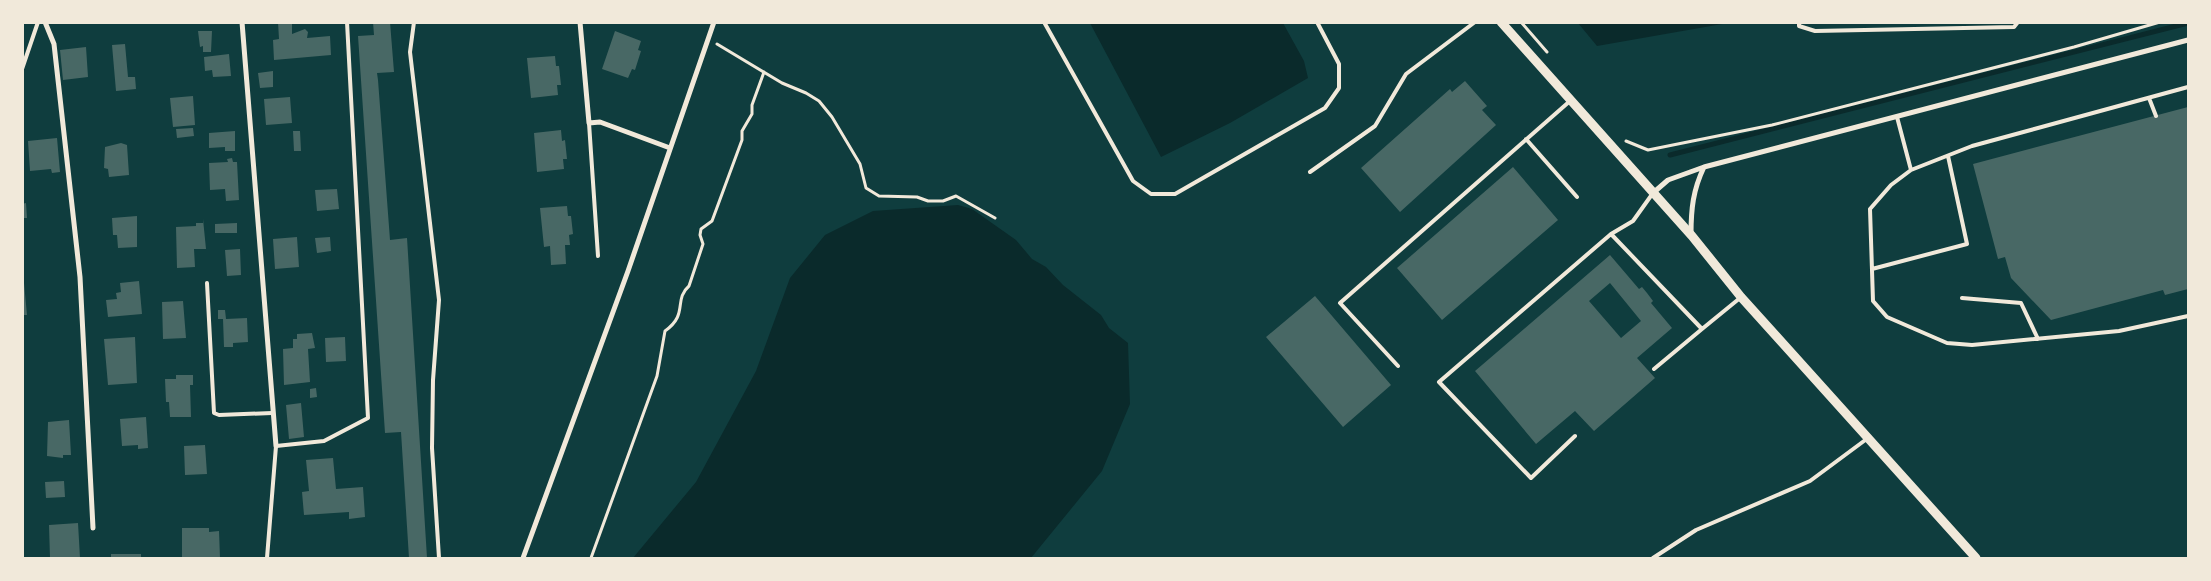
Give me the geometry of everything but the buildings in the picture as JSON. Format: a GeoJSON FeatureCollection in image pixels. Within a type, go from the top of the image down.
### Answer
{"type":"FeatureCollection","features":[{"type":"Feature","properties":{"kind":"street"},"geometry":{"type":"LineString","coordinates":[[46,22],[54,44],[80,277],[93,528]]}},
{"type":"Feature","properties":{"kind":"street"},"geometry":{"type":"LineString","coordinates":[[242,22],[276,446]]}},
{"type":"Feature","properties":{"kind":"street"},"geometry":{"type":"LineString","coordinates":[[580,22],[588,123],[600,122],[670,148]]}},
{"type":"Feature","properties":{"kind":"street"},"geometry":{"type":"LineString","coordinates":[[524,558],[628,271],[714,22]]}},
{"type":"Feature","properties":{"kind":"street"},"geometry":{"type":"LineString","coordinates":[[1502,22],[1692,236],[1741,297],[1976,558]]}},
{"type":"Feature","properties":{"kind":"street"},"geometry":{"type":"LineString","coordinates":[[1653,193],[1668,180],[1704,167],[2188,40]]}},
{"type":"Feature","properties":{"kind":"street"},"geometry":{"type":"LineString","coordinates":[[1692,236],[1691,204],[1696,185],[1704,167]]}},
{"type":"Feature","properties":{"kind":"lane"},"geometry":{"type":"LineString","coordinates":[[22,69],[38,22]]}},
{"type":"Feature","properties":{"kind":"lane"},"geometry":{"type":"LineString","coordinates":[[267,558],[276,446],[324,441],[368,418],[348,22]]}},
{"type":"Feature","properties":{"kind":"lane"},"geometry":{"type":"LineString","coordinates":[[414,22],[410,52],[439,300],[433,380],[432,448],[439,558]]}},
{"type":"Feature","properties":{"kind":"lane"},"geometry":{"type":"LineString","coordinates":[[1044,22],[1133,181],[1151,194],[1175,194],[1325,108],[1339,88],[1339,64],[1317,22]]}},
{"type":"Feature","properties":{"kind":"lane"},"geometry":{"type":"LineString","coordinates":[[1310,172],[1375,126],[1406,74],[1475,22]]}},
{"type":"Feature","properties":{"kind":"lane"},"geometry":{"type":"LineString","coordinates":[[1799,22],[1799,26],[1816,31],[2014,26],[2018,22]]}},
{"type":"Feature","properties":{"kind":"lane"},"geometry":{"type":"LineString","coordinates":[[2188,87],[1972,146],[1910,170],[1891,185],[1870,209],[1873,301],[1887,318],[1948,343],[1972,346],[2119,331],[2188,316]]}},
{"type":"Feature","properties":{"kind":"lane"},"geometry":{"type":"LineString","coordinates":[[2149,98],[2156,116]]}},
{"type":"Feature","properties":{"kind":"lane"},"geometry":{"type":"LineString","coordinates":[[1398,366],[1340,303],[1571,100]]}},
{"type":"Feature","properties":{"kind":"lane"},"geometry":{"type":"LineString","coordinates":[[1897,117],[1910,170]]}},
{"type":"Feature","properties":{"kind":"lane"},"geometry":{"type":"LineString","coordinates":[[588,123],[598,256]]}},
{"type":"Feature","properties":{"kind":"lane"},"geometry":{"type":"LineString","coordinates":[[1526,138],[1577,198]]}},
{"type":"Feature","properties":{"kind":"lane"},"geometry":{"type":"LineString","coordinates":[[1872,269],[1967,244],[1948,156]]}},
{"type":"Feature","properties":{"kind":"lane"},"geometry":{"type":"LineString","coordinates":[[1575,436],[1531,478],[1439,382],[1611,234],[1633,221],[1653,193]]}},
{"type":"Feature","properties":{"kind":"lane"},"geometry":{"type":"LineString","coordinates":[[1611,234],[1702,329]]}},
{"type":"Feature","properties":{"kind":"lane"},"geometry":{"type":"LineString","coordinates":[[207,283],[214,413],[219,415],[272,413]]}},
{"type":"Feature","properties":{"kind":"lane"},"geometry":{"type":"LineString","coordinates":[[1654,369],[1741,297]]}},
{"type":"Feature","properties":{"kind":"lane"},"geometry":{"type":"LineString","coordinates":[[1962,298],[2020,303],[2038,339]]}},
{"type":"Feature","properties":{"kind":"lane"},"geometry":{"type":"LineString","coordinates":[[1653,558],[1696,530],[1810,481],[1868,438]]}},
{"type":"Feature","properties":{"kind":"path"},"geometry":{"type":"LineString","coordinates":[[1521,22],[1549,54]]}},
{"type":"Feature","properties":{"kind":"path"},"geometry":{"type":"LineString","coordinates":[[1622,136],[1629,143],[1648,150],[1830,111],[2160,22]]}},
{"type":"Feature","properties":{"kind":"path"},"geometry":{"type":"LineString","coordinates":[[708,39],[728,48],[764,72],[819,101],[832,117],[860,164],[866,188],[879,196],[917,197],[928,201],[943,201],[956,196],[995,218]]}},
{"type":"Feature","properties":{"kind":"path"},"geometry":{"type":"LineString","coordinates":[[591,558],[657,376],[665,331],[676,324],[680,316],[684,290],[689,286],[703,244],[700,235],[701,229],[712,221],[742,140],[742,131],[752,114],[752,104],[764,72]]}},
{"type":"Feature","properties":{"kind":"water"},"geometry":{"type":"Polygon","coordinates":[[[1090,23],[1283,23],[1304,61],[1308,78],[1230,123],[1161,157],[1090,23]]]}},
{"type":"Feature","properties":{"kind":"water"},"geometry":{"type":"Polygon","coordinates":[[[1578,23],[1728,23],[1597,46],[1578,23]]]}},
{"type":"Feature","properties":{"kind":"water"},"geometry":{"type":"Polygon","coordinates":[[[958,205],[972,209],[1016,240],[1032,259],[1046,267],[1063,285],[1101,315],[1109,328],[1128,343],[1130,404],[1102,471],[1031,558],[633,558],[696,482],[756,371],[790,278],[825,235],[873,211],[958,205]]]}},
{"type":"Feature","properties":{"kind":"waterway"},"geometry":{"type":"LineString","coordinates":[[1670,155],[2188,23]]}}]}
